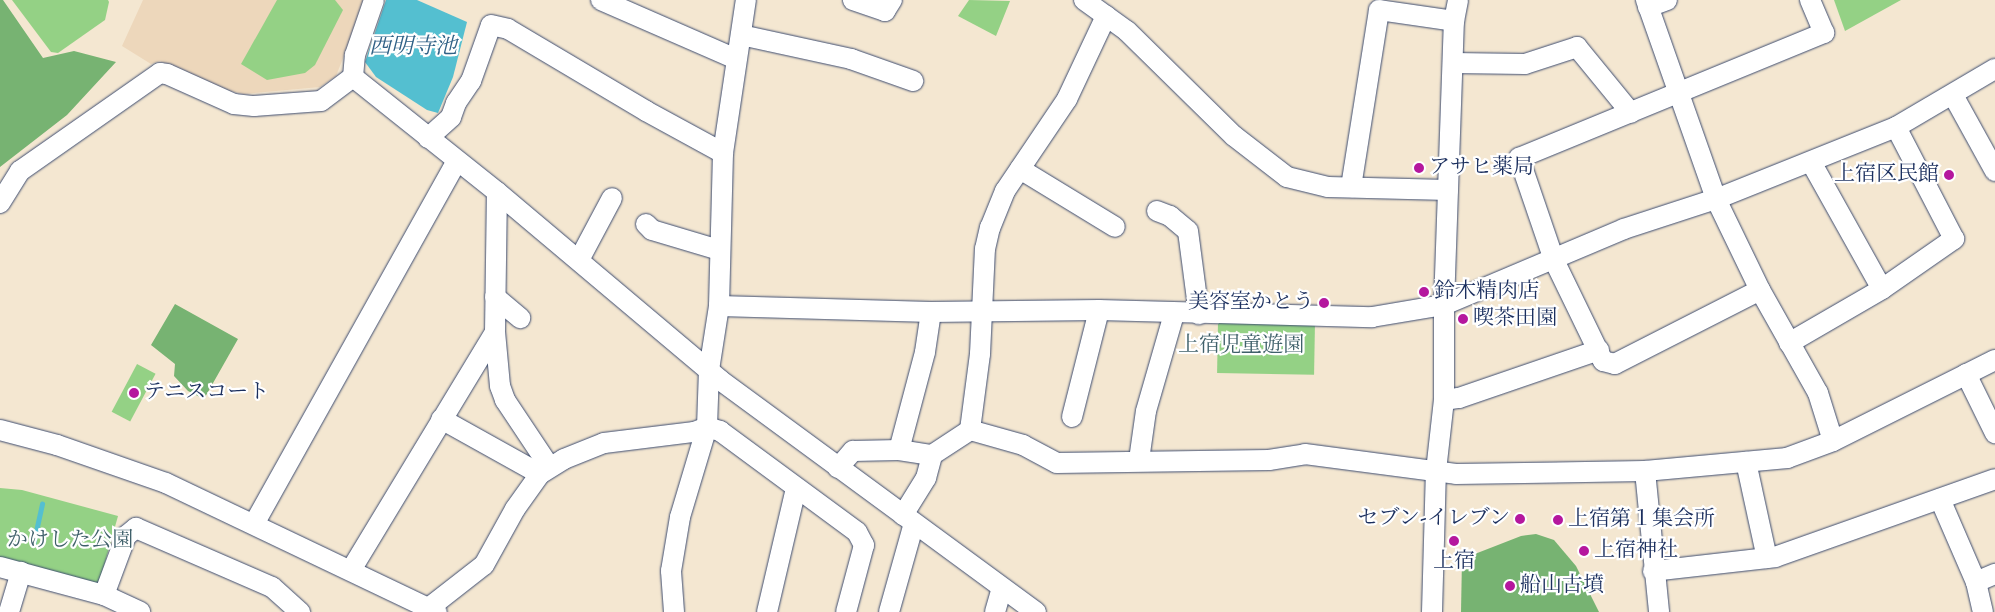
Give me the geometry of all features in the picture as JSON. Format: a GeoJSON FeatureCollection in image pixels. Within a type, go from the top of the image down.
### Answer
{"type":"FeatureCollection","features":[{"type":"Feature","properties":{"kind":"street"},"geometry":{"type":"LineString","coordinates":[[0,203],[20,171],[160,74],[168,74],[234,104],[254,106],[321,100],[353,77],[355,55],[374,0]]}},
{"type":"Feature","properties":{"kind":"street"},"geometry":{"type":"LineString","coordinates":[[600,0],[736,59]]}},
{"type":"Feature","properties":{"kind":"street"},"geometry":{"type":"LineString","coordinates":[[674,612],[671,571],[676,544],[707,427],[710,370],[719,306],[718,250],[723,153],[746,0]]}},
{"type":"Feature","properties":{"kind":"street"},"geometry":{"type":"LineString","coordinates":[[853,0],[885,11],[892,0]]}},
{"type":"Feature","properties":{"kind":"street"},"geometry":{"type":"LineString","coordinates":[[1432,612],[1436,471],[1444,400],[1444,305],[1454,21],[1458,0]]}},
{"type":"Feature","properties":{"kind":"street"},"geometry":{"type":"LineString","coordinates":[[1667,0],[1647,4],[1677,96],[1716,199],[1760,290],[1818,393],[1833,441]]}},
{"type":"Feature","properties":{"kind":"street"},"geometry":{"type":"LineString","coordinates":[[1760,290],[1615,364],[1604,361],[1554,260],[1519,158],[1677,96],[1824,33],[1810,0]]}},
{"type":"Feature","properties":{"kind":"street"},"geometry":{"type":"LineString","coordinates":[[1087,1],[1127,31],[1234,136],[1288,178],[1328,187],[1448,190]]}},
{"type":"Feature","properties":{"kind":"street"},"geometry":{"type":"LineString","coordinates":[[1351,187],[1380,10],[1454,21]]}},
{"type":"Feature","properties":{"kind":"street"},"geometry":{"type":"LineString","coordinates":[[970,430],[980,354],[980,312],[990,228],[1005,191],[1067,99],[1106,16]]}},
{"type":"Feature","properties":{"kind":"street"},"geometry":{"type":"LineString","coordinates":[[428,138],[451,117],[456,103],[471,81],[491,25],[508,29],[646,111],[723,153]]}},
{"type":"Feature","properties":{"kind":"street"},"geometry":{"type":"LineString","coordinates":[[741,35],[851,59],[913,81]]}},
{"type":"Feature","properties":{"kind":"street"},"geometry":{"type":"LineString","coordinates":[[1453,63],[1525,64],[1577,47],[1631,114]]}},
{"type":"Feature","properties":{"kind":"street"},"geometry":{"type":"LineString","coordinates":[[719,306],[931,312],[1099,310],[1174,314],[1372,317],[1444,305],[1624,229],[1716,199],[1896,127],[1995,69]]}},
{"type":"Feature","properties":{"kind":"street"},"geometry":{"type":"LineString","coordinates":[[353,77],[497,192],[710,370],[838,468],[1036,612]]}},
{"type":"Feature","properties":{"kind":"street"},"geometry":{"type":"LineString","coordinates":[[1953,95],[1995,171]]}},
{"type":"Feature","properties":{"kind":"street"},"geometry":{"type":"LineString","coordinates":[[1789,343],[1882,289],[1954,239],[1896,127]]}},
{"type":"Feature","properties":{"kind":"street"},"geometry":{"type":"LineString","coordinates":[[254,524],[458,161]]}},
{"type":"Feature","properties":{"kind":"street"},"geometry":{"type":"LineString","coordinates":[[1811,162],[1882,289]]}},
{"type":"Feature","properties":{"kind":"street"},"geometry":{"type":"LineString","coordinates":[[1020,169],[1115,228]]}},
{"type":"Feature","properties":{"kind":"street"},"geometry":{"type":"LineString","coordinates":[[497,192],[495,332],[500,386],[505,400],[544,470]]}},
{"type":"Feature","properties":{"kind":"street"},"geometry":{"type":"LineString","coordinates":[[579,260],[612,198]]}},
{"type":"Feature","properties":{"kind":"street"},"geometry":{"type":"LineString","coordinates":[[1157,212],[1170,216],[1188,231],[1199,314]]}},
{"type":"Feature","properties":{"kind":"street"},"geometry":{"type":"LineString","coordinates":[[646,224],[652,230],[718,250]]}},
{"type":"Feature","properties":{"kind":"street"},"geometry":{"type":"LineString","coordinates":[[496,297],[520,318]]}},
{"type":"Feature","properties":{"kind":"street"},"geometry":{"type":"LineString","coordinates":[[1072,417],[1099,310]]}},
{"type":"Feature","properties":{"kind":"street"},"geometry":{"type":"LineString","coordinates":[[900,450],[925,352],[931,312]]}},
{"type":"Feature","properties":{"kind":"street"},"geometry":{"type":"LineString","coordinates":[[1139,460],[1146,411],[1174,314]]}},
{"type":"Feature","properties":{"kind":"street"},"geometry":{"type":"LineString","coordinates":[[351,570],[495,332]]}},
{"type":"Feature","properties":{"kind":"street"},"geometry":{"type":"LineString","coordinates":[[1444,400],[1459,398],[1599,350]]}},
{"type":"Feature","properties":{"kind":"street"},"geometry":{"type":"LineString","coordinates":[[888,612],[909,519],[926,478],[932,455],[970,430],[1023,445],[1057,463],[1139,460],[1269,460],[1305,454],[1456,474],[1645,471],[1787,458],[1833,441],[1995,360]]}},
{"type":"Feature","properties":{"kind":"street"},"geometry":{"type":"LineString","coordinates":[[1966,374],[1995,433]]}},
{"type":"Feature","properties":{"kind":"street"},"geometry":{"type":"LineString","coordinates":[[441,419],[544,470]]}},
{"type":"Feature","properties":{"kind":"street"},"geometry":{"type":"LineString","coordinates":[[0,430],[126,468],[254,524],[434,610],[484,565],[515,509],[544,470],[604,443],[694,432],[707,427],[720,431],[857,532],[864,545],[846,612]]}},
{"type":"Feature","properties":{"kind":"street"},"geometry":{"type":"LineString","coordinates":[[838,468],[853,452],[900,450],[932,455]]}},
{"type":"Feature","properties":{"kind":"street"},"geometry":{"type":"LineString","coordinates":[[1746,462],[1767,558]]}},
{"type":"Feature","properties":{"kind":"street"},"geometry":{"type":"LineString","coordinates":[[1645,471],[1653,571],[1659,612]]}},
{"type":"Feature","properties":{"kind":"street"},"geometry":{"type":"LineString","coordinates":[[1653,571],[1767,558],[1995,479]]}},
{"type":"Feature","properties":{"kind":"street"},"geometry":{"type":"LineString","coordinates":[[767,612],[796,488]]}},
{"type":"Feature","properties":{"kind":"street"},"geometry":{"type":"LineString","coordinates":[[1940,499],[1976,582],[1983,612]]}},
{"type":"Feature","properties":{"kind":"street"},"geometry":{"type":"LineString","coordinates":[[104,595],[126,536],[136,528],[272,587],[300,612]]}},
{"type":"Feature","properties":{"kind":"street"},"geometry":{"type":"LineString","coordinates":[[0,567],[104,595],[132,611]]}},
{"type":"Feature","properties":{"kind":"street"},"geometry":{"type":"LineString","coordinates":[[9,612],[21,572]]}},
{"type":"Feature","properties":{"kind":"street"},"geometry":{"type":"LineString","coordinates":[[1976,582],[1995,574]]}},
{"type":"Feature","properties":{"kind":"street"},"geometry":{"type":"LineString","coordinates":[[995,612],[1002,588]]}},
{"type":"Feature","properties":{"kind":"shaded area"},"geometry":{"type":"Polygon","coordinates":[[[143,0],[366,0],[336,76],[320,87],[244,94],[211,87],[160,61],[151,64],[122,46],[143,0]]]}},
{"type":"Feature","properties":{"kind":"green space"},"geometry":{"type":"Polygon","coordinates":[[[0,0],[3,0],[43,58],[74,51],[116,62],[67,115],[0,167],[0,0]]]}},
{"type":"Feature","properties":{"kind":"green space"},"geometry":{"type":"Polygon","coordinates":[[[12,0],[108,0],[109,2],[105,20],[58,53],[51,52],[12,0]]]}},
{"type":"Feature","properties":{"kind":"green space"},"geometry":{"type":"Polygon","coordinates":[[[277,0],[335,0],[343,10],[315,65],[305,73],[267,80],[241,64],[277,0]]]}},
{"type":"Feature","properties":{"kind":"green space"},"geometry":{"type":"Polygon","coordinates":[[[969,0],[1010,1],[996,36],[958,16],[969,0]]]}},
{"type":"Feature","properties":{"kind":"green space"},"geometry":{"type":"Polygon","coordinates":[[[1834,0],[1901,0],[1845,31],[1834,0]]]}},
{"type":"Feature","properties":{"kind":"green space"},"geometry":{"type":"Polygon","coordinates":[[[175,304],[238,339],[204,399],[188,391],[174,376],[175,364],[151,345],[175,304]]]}},
{"type":"Feature","properties":{"kind":"green space","name":"上宿児童遊園"},"geometry":{"type":"Polygon","coordinates":[[[1218,321],[1315,323],[1314,375],[1217,373],[1218,321]]]}},
{"type":"Feature","properties":{"kind":"green space","name":"テニスコート"},"geometry":{"type":"Polygon","coordinates":[[[137,364],[156,374],[130,422],[112,412],[137,364]]]}},
{"type":"Feature","properties":{"kind":"green space","name":"かけした公園"},"geometry":{"type":"Polygon","coordinates":[[[0,488],[22,490],[118,516],[99,584],[0,559],[0,488]]]}},
{"type":"Feature","properties":{"kind":"green space"},"geometry":{"type":"Polygon","coordinates":[[[1536,534],[1554,540],[1576,566],[1599,612],[1461,612],[1462,559],[1521,536],[1536,534]]]}},
{"type":"Feature","properties":{"kind":"water","name":"西明寺池"},"geometry":{"type":"Polygon","coordinates":[[[386,0],[417,0],[467,22],[453,77],[438,113],[427,110],[376,77],[365,62],[386,0]]]}},
{"type":"Feature","properties":{"kind":"waterway"},"geometry":{"type":"LineString","coordinates":[[33,545],[42,504]]}},
{"type":"Feature","properties":{"kind":"place","name":"アサヒ薬局"},"geometry":{"type":"Point","coordinates":[1419,168]}},
{"type":"Feature","properties":{"kind":"place","name":"上宿区民館"},"geometry":{"type":"Point","coordinates":[1949,175]}},
{"type":"Feature","properties":{"kind":"place","name":"鈴木精肉店"},"geometry":{"type":"Point","coordinates":[1424,292]}},
{"type":"Feature","properties":{"kind":"place","name":"美容室かとう"},"geometry":{"type":"Point","coordinates":[1324,303]}},
{"type":"Feature","properties":{"kind":"place","name":"喫茶田園"},"geometry":{"type":"Point","coordinates":[1463,319]}},
{"type":"Feature","properties":{"kind":"place","name":"テニスコート"},"geometry":{"type":"Point","coordinates":[134,393]}},
{"type":"Feature","properties":{"kind":"place","name":"セブン-イレブン"},"geometry":{"type":"Point","coordinates":[1520,519]}},
{"type":"Feature","properties":{"kind":"place","name":"上宿第１集会所"},"geometry":{"type":"Point","coordinates":[1558,520]}},
{"type":"Feature","properties":{"kind":"place","name":"上宿"},"geometry":{"type":"Point","coordinates":[1454,541]}},
{"type":"Feature","properties":{"kind":"place","name":"上宿神社"},"geometry":{"type":"Point","coordinates":[1584,551]}},
{"type":"Feature","properties":{"kind":"place","name":"船山古墳"},"geometry":{"type":"Point","coordinates":[1510,586]}}]}
